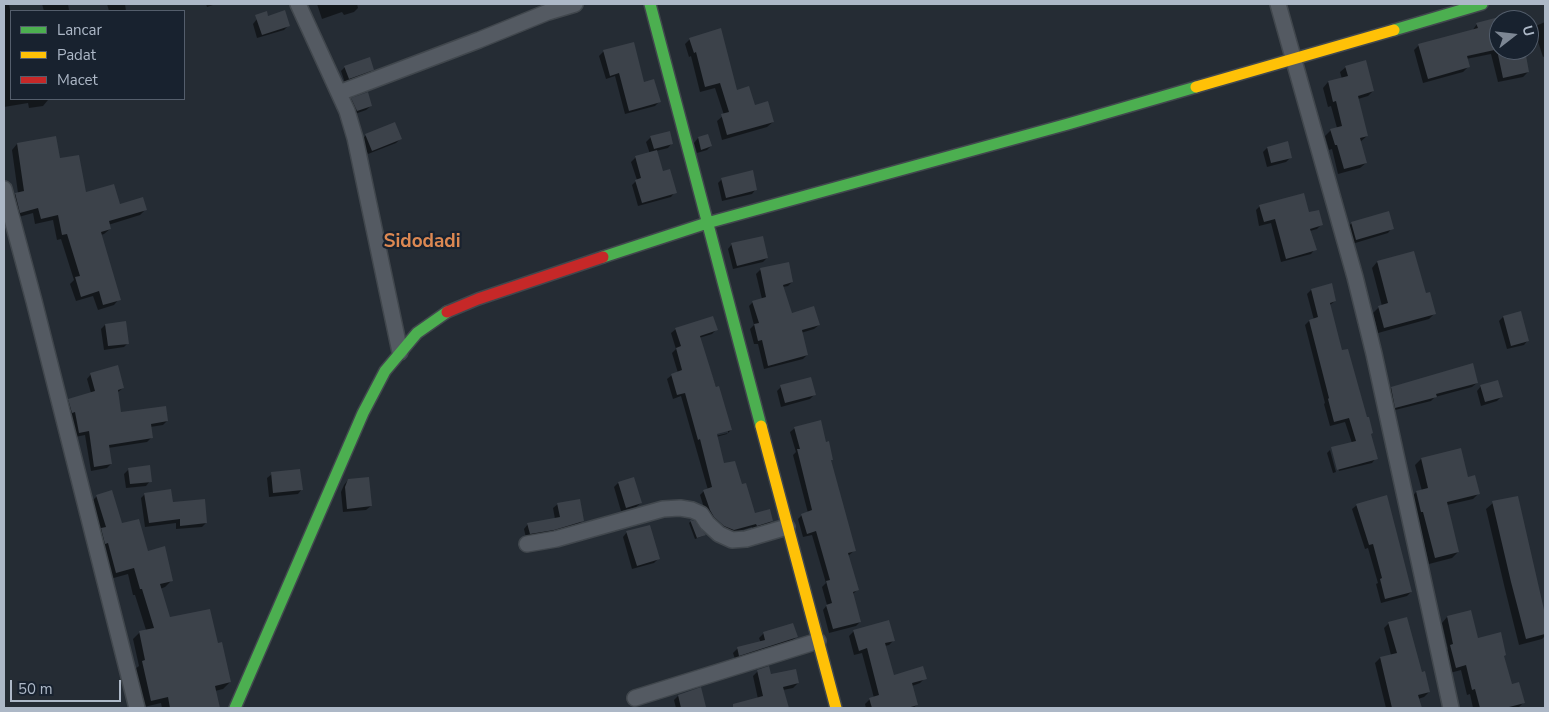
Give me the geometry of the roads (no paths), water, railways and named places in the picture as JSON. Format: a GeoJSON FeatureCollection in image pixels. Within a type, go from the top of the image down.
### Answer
{"type":"FeatureCollection","features":[{"type":"Feature","properties":{"kind":"street"},"geometry":{"type":"LineString","coordinates":[[298,4],[347,111],[361,160],[400,352]]}},
{"type":"Feature","properties":{"kind":"street"},"geometry":{"type":"LineString","coordinates":[[339,93],[548,12],[575,4]]}},
{"type":"Feature","properties":{"kind":"street"},"geometry":{"type":"LineString","coordinates":[[650,4],[836,708]]}},
{"type":"Feature","properties":{"kind":"street"},"geometry":{"type":"LineString","coordinates":[[1278,4],[1370,334],[1451,708]]}},
{"type":"Feature","properties":{"kind":"street"},"geometry":{"type":"LineString","coordinates":[[235,708],[363,413],[385,371],[417,333],[448,312],[478,298],[707,223],[1078,121],[1482,4]]}},
{"type":"Feature","properties":{"kind":"street"},"geometry":{"type":"LineString","coordinates":[[4,189],[137,708]]}},
{"type":"Feature","properties":{"kind":"street"},"geometry":{"type":"LineString","coordinates":[[527,544],[556,540],[663,509],[680,508],[701,514],[719,534],[732,540],[746,539],[787,527]]}},
{"type":"Feature","properties":{"kind":"street"},"geometry":{"type":"LineString","coordinates":[[636,698],[818,641]]}},
{"type":"Feature","properties":{"kind":"district","name":"Sidodadi"},"geometry":{"type":"Point","coordinates":[422,242]}}]}
